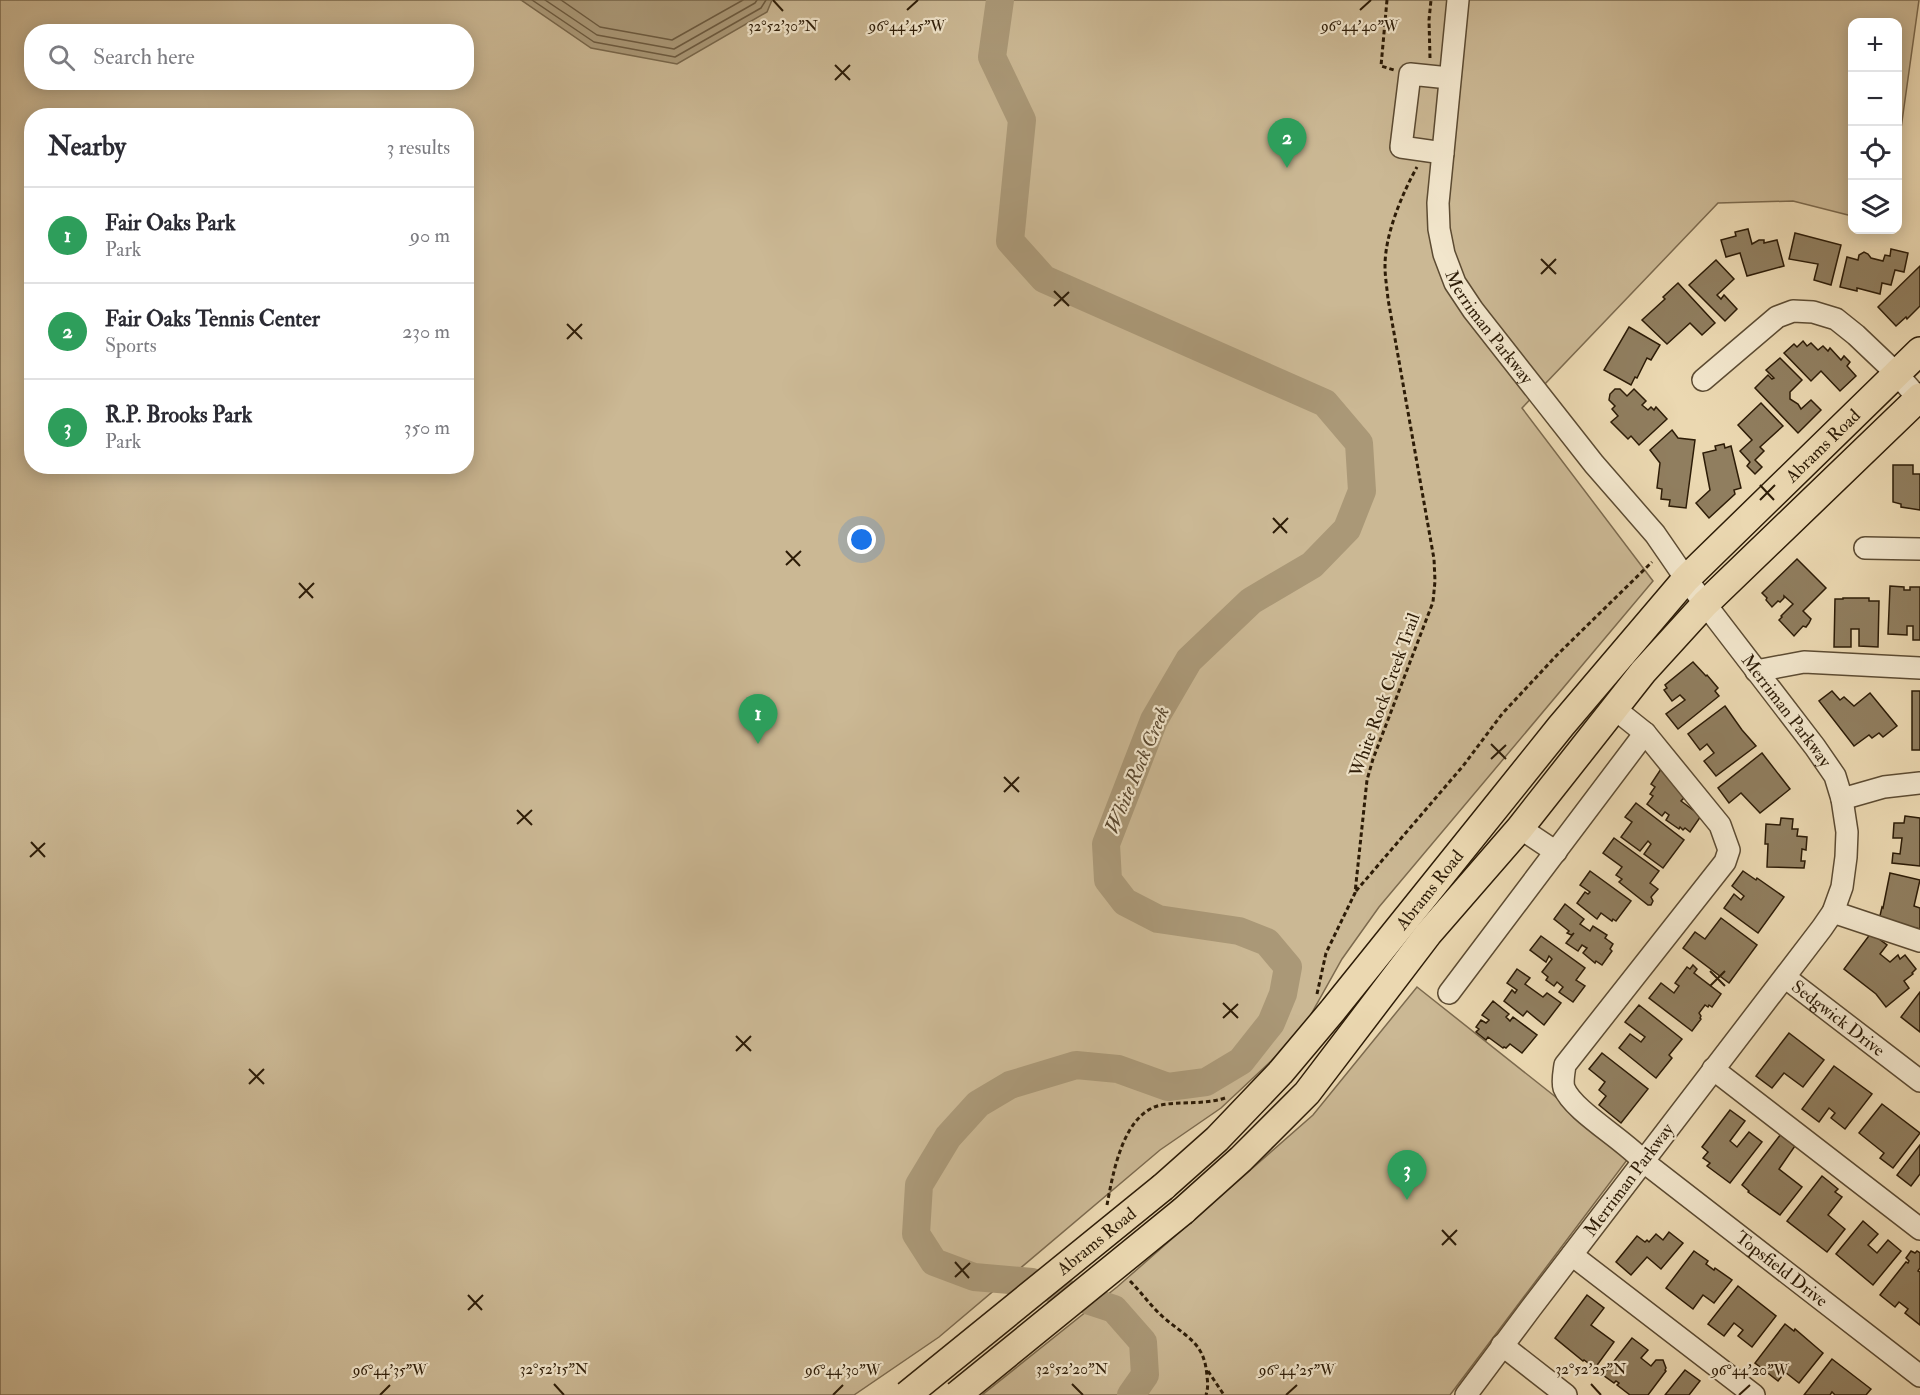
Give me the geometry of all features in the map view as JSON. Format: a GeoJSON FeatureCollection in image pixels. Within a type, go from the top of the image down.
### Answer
{"type":"FeatureCollection","features":[{"type":"Feature","properties":{"kind":"main road","name":"Abrams Road"},"geometry":{"type":"LineString","coordinates":[[907,1395],[1163,1187],[1217,1138],[1280,1073],[1333,1010],[1493,809],[1686,579],[1920,351]]}},
{"type":"Feature","properties":{"kind":"main road","name":"Abrams Road"},"geometry":{"type":"LineString","coordinates":[[957,1395],[1184,1211],[1241,1159],[1307,1092],[1428,934],[1520,828],[1644,672],[1705,604],[1919,397]]}},
{"type":"Feature","properties":{"kind":"main road"},"geometry":{"type":"LineString","coordinates":[[1493,809],[1520,828]]}},
{"type":"Feature","properties":{"kind":"street","name":"Merriman Parkway"},"geometry":{"type":"LineString","coordinates":[[1458,0],[1441,77],[1434,152],[1439,229],[1444,254],[1455,282],[1473,310],[1578,444],[1655,534],[1686,579],[1815,747],[1835,776],[1842,799],[1847,832],[1842,887],[1833,912],[1786,978],[1713,1070],[1466,1395]]}},
{"type":"Feature","properties":{"kind":"street"},"geometry":{"type":"LineString","coordinates":[[1434,152],[1401,147],[1410,74],[1441,77]]}},
{"type":"Feature","properties":{"kind":"street"},"geometry":{"type":"LineString","coordinates":[[1703,380],[1777,317],[1793,311],[1812,312],[1836,319],[1856,335],[1919,397]]}},
{"type":"Feature","properties":{"kind":"street"},"geometry":{"type":"LineString","coordinates":[[1865,548],[1920,549]]}},
{"type":"Feature","properties":{"kind":"street"},"geometry":{"type":"LineString","coordinates":[[1756,672],[1804,662],[1920,668]]}},
{"type":"Feature","properties":{"kind":"street"},"geometry":{"type":"LineString","coordinates":[[1449,993],[1646,733],[1615,709]]}},
{"type":"Feature","properties":{"kind":"street","name":"Topsfield Drive"},"geometry":{"type":"LineString","coordinates":[[1646,733],[1720,825],[1729,850],[1725,862],[1565,1065],[1563,1086],[1571,1100],[1633,1149],[1644,1162],[1920,1376]]}},
{"type":"Feature","properties":{"kind":"street"},"geometry":{"type":"LineString","coordinates":[[1842,799],[1884,787],[1920,783]]}},
{"type":"Feature","properties":{"kind":"street"},"geometry":{"type":"LineString","coordinates":[[1520,828],[1556,852]]}},
{"type":"Feature","properties":{"kind":"street"},"geometry":{"type":"LineString","coordinates":[[1833,912],[1920,941]]}},
{"type":"Feature","properties":{"kind":"street","name":"Sedgwick Drive"},"geometry":{"type":"LineString","coordinates":[[1786,978],[1920,1081]]}},
{"type":"Feature","properties":{"kind":"street"},"geometry":{"type":"LineString","coordinates":[[1713,1070],[1920,1229]]}},
{"type":"Feature","properties":{"kind":"street"},"geometry":{"type":"LineString","coordinates":[[1572,1255],[1754,1395]]}},
{"type":"Feature","properties":{"kind":"street"},"geometry":{"type":"LineString","coordinates":[[1502,1345],[1566,1395]]}},
{"type":"Feature","properties":{"kind":"path"},"geometry":{"type":"LineString","coordinates":[[1387,0],[1381,66],[1410,74]]}},
{"type":"Feature","properties":{"kind":"path"},"geometry":{"type":"LineString","coordinates":[[1431,0],[1429,34],[1441,77]]}},
{"type":"Feature","properties":{"kind":"path","name":"White Rock Creek Trail"},"geometry":{"type":"LineString","coordinates":[[1315,1002],[1326,953],[1355,893],[1367,780],[1373,759],[1433,602],[1434,559],[1390,311],[1385,265],[1391,228],[1408,184],[1434,152]]}},
{"type":"Feature","properties":{"kind":"path"},"geometry":{"type":"LineString","coordinates":[[1355,893],[1456,775],[1502,714],[1548,664],[1653,562],[1658,569]]}},
{"type":"Feature","properties":{"kind":"path"},"geometry":{"type":"LineString","coordinates":[[1106,1212],[1112,1181],[1128,1132],[1142,1114],[1160,1105],[1215,1102],[1227,1098]]}},
{"type":"Feature","properties":{"kind":"path"},"geometry":{"type":"LineString","coordinates":[[1126,1276],[1162,1316],[1195,1343],[1203,1354],[1207,1370],[1206,1395]]}},
{"type":"Feature","properties":{"kind":"path"},"geometry":{"type":"LineString","coordinates":[[1207,1370],[1224,1395]]}},
{"type":"Feature","properties":{"kind":"shaded area"},"geometry":{"type":"Polygon","coordinates":[[[0,0],[1919,0],[1902,121],[1902,18],[1848,18],[1848,215],[1793,201],[1718,203],[1522,408],[1653,581],[1379,907],[1342,959],[1300,1034],[1221,1108],[1160,1150],[939,1337],[854,1395],[0,1395],[0,0]]]}},
{"type":"Feature","properties":{"kind":"shaded area"},"geometry":{"type":"Polygon","coordinates":[[[1417,987],[1630,1156],[1450,1395],[982,1395],[1117,1287],[1313,1115],[1417,987]]]}},
{"type":"Feature","properties":{"kind":"water"},"geometry":{"type":"Polygon","coordinates":[[[521,0],[772,0],[767,12],[677,64],[591,48],[521,0]]]}},
{"type":"Feature","properties":{"kind":"building"},"geometry":{"type":"Polygon","coordinates":[[[1748,229],[1752,244],[1759,240],[1764,240],[1764,243],[1777,240],[1784,266],[1747,276],[1740,253],[1726,257],[1721,240],[1736,236],[1735,232],[1748,229]]]}},
{"type":"Feature","properties":{"kind":"building"},"geometry":{"type":"Polygon","coordinates":[[[1795,233],[1841,245],[1831,285],[1814,280],[1818,264],[1789,259],[1795,233]]]}},
{"type":"Feature","properties":{"kind":"building"},"geometry":{"type":"Polygon","coordinates":[[[1891,249],[1908,253],[1904,272],[1895,270],[1891,285],[1882,283],[1880,294],[1857,288],[1857,291],[1840,287],[1847,257],[1858,260],[1859,255],[1864,252],[1871,258],[1883,261],[1885,255],[1890,256],[1891,249]]]}},
{"type":"Feature","properties":{"kind":"building"},"geometry":{"type":"Polygon","coordinates":[[[1716,260],[1734,279],[1717,295],[1721,299],[1724,295],[1737,309],[1725,321],[1689,285],[1716,260]]]}},
{"type":"Feature","properties":{"kind":"building"},"geometry":{"type":"Polygon","coordinates":[[[1920,266],[1920,306],[1896,326],[1878,307],[1920,266]]]}},
{"type":"Feature","properties":{"kind":"building"},"geometry":{"type":"Polygon","coordinates":[[[1678,283],[1715,323],[1702,335],[1690,323],[1667,344],[1642,320],[1665,299],[1663,297],[1678,283]]]}},
{"type":"Feature","properties":{"kind":"building"},"geometry":{"type":"Polygon","coordinates":[[[1629,327],[1660,345],[1651,360],[1647,358],[1631,385],[1604,370],[1629,327]]]}},
{"type":"Feature","properties":{"kind":"building"},"geometry":{"type":"Polygon","coordinates":[[[1803,341],[1807,346],[1811,343],[1818,350],[1823,346],[1828,351],[1830,348],[1841,360],[1844,356],[1850,362],[1847,366],[1856,376],[1840,391],[1821,371],[1811,381],[1784,353],[1794,344],[1797,347],[1803,341]]]}},
{"type":"Feature","properties":{"kind":"building"},"geometry":{"type":"Polygon","coordinates":[[[1780,358],[1802,380],[1790,392],[1790,399],[1801,409],[1811,400],[1821,410],[1798,433],[1755,388],[1768,375],[1774,378],[1766,370],[1780,358]]]}},
{"type":"Feature","properties":{"kind":"building"},"geometry":{"type":"Polygon","coordinates":[[[1615,389],[1620,389],[1627,396],[1634,389],[1646,401],[1642,405],[1648,410],[1651,407],[1654,410],[1656,407],[1667,419],[1639,445],[1631,436],[1628,439],[1611,422],[1618,416],[1612,409],[1615,406],[1609,400],[1610,394],[1615,389]]]}},
{"type":"Feature","properties":{"kind":"building"},"geometry":{"type":"Polygon","coordinates":[[[1761,403],[1783,426],[1760,447],[1764,451],[1755,460],[1762,467],[1755,474],[1747,466],[1750,462],[1740,451],[1752,440],[1738,425],[1761,403]]]}},
{"type":"Feature","properties":{"kind":"building"},"geometry":{"type":"Polygon","coordinates":[[[1672,430],[1678,438],[1695,440],[1686,508],[1669,506],[1670,500],[1661,499],[1662,489],[1657,488],[1660,463],[1650,450],[1672,430]]]}},
{"type":"Feature","properties":{"kind":"building"},"geometry":{"type":"Polygon","coordinates":[[[1724,444],[1725,448],[1731,446],[1741,488],[1734,490],[1735,494],[1709,518],[1696,503],[1710,490],[1703,453],[1716,450],[1715,446],[1724,444]]]}},
{"type":"Feature","properties":{"kind":"building"},"geometry":{"type":"Polygon","coordinates":[[[1893,465],[1913,465],[1913,474],[1920,474],[1920,510],[1901,507],[1901,504],[1893,502],[1893,465]]]}},
{"type":"Feature","properties":{"kind":"building"},"geometry":{"type":"Polygon","coordinates":[[[1797,559],[1826,588],[1803,611],[1811,619],[1806,627],[1803,626],[1794,636],[1779,620],[1793,604],[1784,596],[1772,607],[1762,593],[1797,559]]]}},
{"type":"Feature","properties":{"kind":"building"},"geometry":{"type":"Polygon","coordinates":[[[1890,586],[1904,587],[1904,590],[1910,590],[1910,587],[1920,587],[1920,640],[1913,640],[1913,626],[1907,626],[1907,635],[1888,634],[1890,586]]]}},
{"type":"Feature","properties":{"kind":"building"},"geometry":{"type":"Polygon","coordinates":[[[1869,598],[1869,601],[1879,601],[1878,647],[1859,646],[1859,629],[1851,629],[1851,647],[1834,647],[1835,599],[1869,598]]]}},
{"type":"Feature","properties":{"kind":"building"},"geometry":{"type":"Polygon","coordinates":[[[1693,662],[1718,688],[1715,691],[1719,696],[1678,729],[1666,714],[1685,700],[1680,695],[1672,701],[1664,690],[1667,688],[1665,685],[1693,662]]]}},
{"type":"Feature","properties":{"kind":"building"},"geometry":{"type":"Polygon","coordinates":[[[1832,691],[1840,700],[1844,697],[1854,706],[1870,693],[1897,726],[1883,737],[1879,733],[1872,738],[1869,735],[1854,746],[1819,701],[1832,691]]]}},
{"type":"Feature","properties":{"kind":"building"},"geometry":{"type":"Polygon","coordinates":[[[1912,691],[1920,691],[1920,750],[1912,750],[1912,691]]]}},
{"type":"Feature","properties":{"kind":"building"},"geometry":{"type":"Polygon","coordinates":[[[1725,706],[1756,746],[1716,776],[1704,761],[1714,753],[1707,744],[1700,750],[1688,734],[1725,706]]]}},
{"type":"Feature","properties":{"kind":"building"},"geometry":{"type":"Polygon","coordinates":[[[1762,753],[1790,789],[1760,813],[1741,793],[1729,803],[1718,788],[1762,753]]]}},
{"type":"Feature","properties":{"kind":"building"},"geometry":{"type":"Polygon","coordinates":[[[1661,769],[1687,795],[1681,801],[1701,816],[1690,832],[1685,828],[1683,830],[1680,827],[1679,829],[1666,820],[1669,815],[1665,812],[1662,816],[1647,804],[1653,796],[1650,794],[1655,787],[1651,784],[1661,769]]]}},
{"type":"Feature","properties":{"kind":"building"},"geometry":{"type":"Polygon","coordinates":[[[1636,803],[1684,840],[1663,868],[1644,854],[1651,844],[1648,841],[1640,851],[1621,837],[1632,822],[1625,817],[1636,803]]]}},
{"type":"Feature","properties":{"kind":"building"},"geometry":{"type":"Polygon","coordinates":[[[1905,816],[1920,818],[1920,866],[1892,863],[1893,853],[1900,854],[1902,838],[1893,838],[1894,823],[1904,823],[1905,816]]]}},
{"type":"Feature","properties":{"kind":"building"},"geometry":{"type":"Polygon","coordinates":[[[1781,818],[1793,819],[1792,829],[1798,829],[1797,836],[1807,837],[1806,850],[1802,849],[1801,861],[1805,861],[1804,868],[1767,867],[1766,824],[1780,825],[1781,818]]]}},
{"type":"Feature","properties":{"kind":"building"},"geometry":{"type":"Polygon","coordinates":[[[1614,838],[1659,871],[1650,883],[1658,889],[1651,897],[1653,901],[1651,905],[1619,882],[1622,879],[1616,875],[1622,867],[1603,853],[1614,838]]]}},
{"type":"Feature","properties":{"kind":"building"},"geometry":{"type":"Polygon","coordinates":[[[1590,871],[1631,901],[1616,921],[1613,919],[1612,921],[1601,913],[1597,919],[1577,903],[1585,892],[1588,894],[1590,892],[1580,885],[1590,871]]]}},
{"type":"Feature","properties":{"kind":"building"},"geometry":{"type":"Polygon","coordinates":[[[1743,871],[1784,897],[1758,933],[1724,908],[1734,894],[1741,900],[1744,896],[1732,886],[1743,871]]]}},
{"type":"Feature","properties":{"kind":"building"},"geometry":{"type":"Polygon","coordinates":[[[1890,873],[1920,880],[1914,906],[1920,908],[1920,929],[1879,920],[1890,873]]]}},
{"type":"Feature","properties":{"kind":"building"},"geometry":{"type":"Polygon","coordinates":[[[1565,904],[1584,919],[1580,924],[1590,931],[1593,926],[1607,935],[1605,938],[1613,944],[1610,949],[1612,951],[1602,965],[1596,961],[1595,963],[1583,953],[1587,948],[1582,945],[1578,951],[1566,943],[1574,933],[1571,935],[1567,933],[1569,931],[1554,919],[1565,904]]]}},
{"type":"Feature","properties":{"kind":"building"},"geometry":{"type":"Polygon","coordinates":[[[1721,918],[1757,945],[1729,983],[1683,948],[1695,932],[1705,939],[1721,918]]]}},
{"type":"Feature","properties":{"kind":"building"},"geometry":{"type":"Polygon","coordinates":[[[1871,933],[1887,945],[1880,954],[1890,962],[1898,955],[1900,959],[1905,955],[1916,969],[1904,981],[1909,988],[1886,1007],[1876,994],[1844,969],[1871,933]]]}},
{"type":"Feature","properties":{"kind":"building"},"geometry":{"type":"Polygon","coordinates":[[[1541,936],[1585,968],[1576,980],[1585,986],[1573,1002],[1559,992],[1563,987],[1557,982],[1554,986],[1546,980],[1548,977],[1542,972],[1552,959],[1549,956],[1546,962],[1530,950],[1541,936]]]}},
{"type":"Feature","properties":{"kind":"building"},"geometry":{"type":"Polygon","coordinates":[[[1693,965],[1697,969],[1694,973],[1721,994],[1712,1007],[1705,1005],[1699,1013],[1701,1019],[1692,1031],[1649,998],[1661,983],[1674,993],[1679,986],[1675,983],[1687,967],[1690,969],[1693,965]]]}},
{"type":"Feature","properties":{"kind":"building"},"geometry":{"type":"Polygon","coordinates":[[[1517,969],[1530,978],[1525,984],[1543,997],[1547,993],[1561,1003],[1544,1025],[1527,1011],[1523,1016],[1504,1001],[1512,990],[1515,993],[1517,990],[1507,983],[1517,969]]]}},
{"type":"Feature","properties":{"kind":"building"},"geometry":{"type":"Polygon","coordinates":[[[1920,992],[1920,1032],[1901,1017],[1920,992]]]}},
{"type":"Feature","properties":{"kind":"building"},"geometry":{"type":"Polygon","coordinates":[[[1493,1001],[1509,1014],[1506,1017],[1510,1021],[1513,1017],[1537,1035],[1522,1053],[1510,1044],[1503,1048],[1488,1037],[1486,1040],[1476,1032],[1479,1029],[1476,1027],[1481,1020],[1486,1023],[1489,1020],[1482,1015],[1493,1001]]]}},
{"type":"Feature","properties":{"kind":"building"},"geometry":{"type":"Polygon","coordinates":[[[1639,1005],[1682,1039],[1669,1055],[1672,1058],[1656,1078],[1619,1048],[1630,1034],[1641,1042],[1645,1037],[1625,1022],[1639,1005]]]}},
{"type":"Feature","properties":{"kind":"building"},"geometry":{"type":"Polygon","coordinates":[[[1789,1033],[1824,1060],[1803,1087],[1784,1073],[1772,1088],[1756,1076],[1789,1033]]]}},
{"type":"Feature","properties":{"kind":"building"},"geometry":{"type":"Polygon","coordinates":[[[1602,1053],[1648,1089],[1621,1123],[1599,1105],[1606,1096],[1599,1090],[1605,1082],[1589,1069],[1602,1053]]]}},
{"type":"Feature","properties":{"kind":"building"},"geometry":{"type":"Polygon","coordinates":[[[1834,1066],[1872,1094],[1845,1129],[1831,1118],[1835,1113],[1829,1108],[1819,1122],[1802,1109],[1834,1066]]]}},
{"type":"Feature","properties":{"kind":"building"},"geometry":{"type":"Polygon","coordinates":[[[1882,1104],[1920,1133],[1893,1168],[1880,1158],[1884,1153],[1859,1133],[1882,1104]]]}},
{"type":"Feature","properties":{"kind":"building"},"geometry":{"type":"Polygon","coordinates":[[[1730,1110],[1745,1121],[1730,1141],[1737,1147],[1749,1132],[1762,1142],[1730,1183],[1707,1166],[1710,1163],[1703,1158],[1708,1152],[1702,1147],[1730,1110]]]}},
{"type":"Feature","properties":{"kind":"building"},"geometry":{"type":"Polygon","coordinates":[[[1781,1134],[1795,1146],[1779,1169],[1802,1187],[1780,1215],[1742,1185],[1781,1134]]]}},
{"type":"Feature","properties":{"kind":"building"},"geometry":{"type":"Polygon","coordinates":[[[1920,1145],[1920,1174],[1911,1186],[1897,1175],[1920,1145]]]}},
{"type":"Feature","properties":{"kind":"building"},"geometry":{"type":"Polygon","coordinates":[[[1822,1176],[1838,1189],[1835,1192],[1842,1197],[1828,1215],[1845,1229],[1827,1252],[1787,1221],[1822,1176]]]}},
{"type":"Feature","properties":{"kind":"building"},"geometry":{"type":"Polygon","coordinates":[[[1863,1221],[1878,1234],[1868,1245],[1877,1253],[1888,1240],[1901,1251],[1873,1285],[1836,1254],[1863,1221]]]}},
{"type":"Feature","properties":{"kind":"building"},"geometry":{"type":"Polygon","coordinates":[[[1669,1232],[1683,1243],[1661,1269],[1647,1257],[1631,1275],[1616,1262],[1637,1236],[1649,1242],[1656,1234],[1663,1240],[1669,1232]]]}},
{"type":"Feature","properties":{"kind":"building"},"geometry":{"type":"Polygon","coordinates":[[[1694,1251],[1708,1261],[1706,1264],[1732,1280],[1714,1303],[1703,1295],[1693,1309],[1666,1288],[1694,1251]]]}},
{"type":"Feature","properties":{"kind":"building"},"geometry":{"type":"Polygon","coordinates":[[[1911,1251],[1920,1253],[1918,1271],[1920,1272],[1920,1325],[1905,1313],[1908,1309],[1899,1302],[1895,1307],[1880,1295],[1906,1262],[1908,1263],[1906,1258],[1911,1251]]]}},
{"type":"Feature","properties":{"kind":"building"},"geometry":{"type":"Polygon","coordinates":[[[1738,1286],[1776,1316],[1752,1347],[1738,1336],[1743,1330],[1734,1323],[1724,1336],[1708,1324],[1738,1286]]]}},
{"type":"Feature","properties":{"kind":"building"},"geometry":{"type":"Polygon","coordinates":[[[1587,1295],[1604,1308],[1591,1325],[1614,1342],[1595,1368],[1555,1338],[1587,1295]]]}},
{"type":"Feature","properties":{"kind":"building"},"geometry":{"type":"Polygon","coordinates":[[[1785,1324],[1794,1331],[1795,1329],[1823,1353],[1799,1383],[1785,1372],[1778,1381],[1755,1363],[1785,1324]]]}},
{"type":"Feature","properties":{"kind":"building"},"geometry":{"type":"Polygon","coordinates":[[[1632,1338],[1648,1350],[1641,1358],[1651,1366],[1656,1360],[1663,1360],[1666,1368],[1648,1395],[1630,1395],[1617,1385],[1619,1383],[1616,1381],[1614,1383],[1603,1375],[1632,1338]]]}},
{"type":"Feature","properties":{"kind":"building"},"geometry":{"type":"Polygon","coordinates":[[[1832,1359],[1871,1389],[1866,1395],[1835,1395],[1832,1392],[1830,1395],[1804,1395],[1832,1359]]]}},
{"type":"Feature","properties":{"kind":"building"},"geometry":{"type":"Polygon","coordinates":[[[1685,1370],[1700,1381],[1689,1395],[1665,1395],[1685,1370]]]}},
{"type":"Feature","properties":{"kind":"waterway","name":"White Rock Creek"},"geometry":{"type":"LineString","coordinates":[[1000,0],[992,57],[1022,120],[1010,241],[1044,279],[1325,403],[1359,443],[1362,491],[1347,529],[1312,565],[1251,601],[1189,660],[1154,720],[1106,844],[1108,880],[1125,902],[1158,919],[1239,931],[1267,942],[1288,967],[1283,994],[1271,1023],[1241,1061],[1206,1082],[1168,1087],[1118,1069],[1076,1065],[1010,1085],[978,1104],[948,1137],[919,1185],[916,1234],[934,1262],[974,1277],[1032,1282],[1114,1309],[1143,1342],[1145,1375],[1131,1395]]}},
{"type":"Feature","properties":{"kind":"place","name":"Fair Oaks Tennis Center"},"geometry":{"type":"Point","coordinates":[1287,168]}},
{"type":"Feature","properties":{"kind":"place","name":"Fair Oaks Park"},"geometry":{"type":"Point","coordinates":[758,744]}},
{"type":"Feature","properties":{"kind":"place","name":"R.P. Brooks Park"},"geometry":{"type":"Point","coordinates":[1407,1200]}}]}
